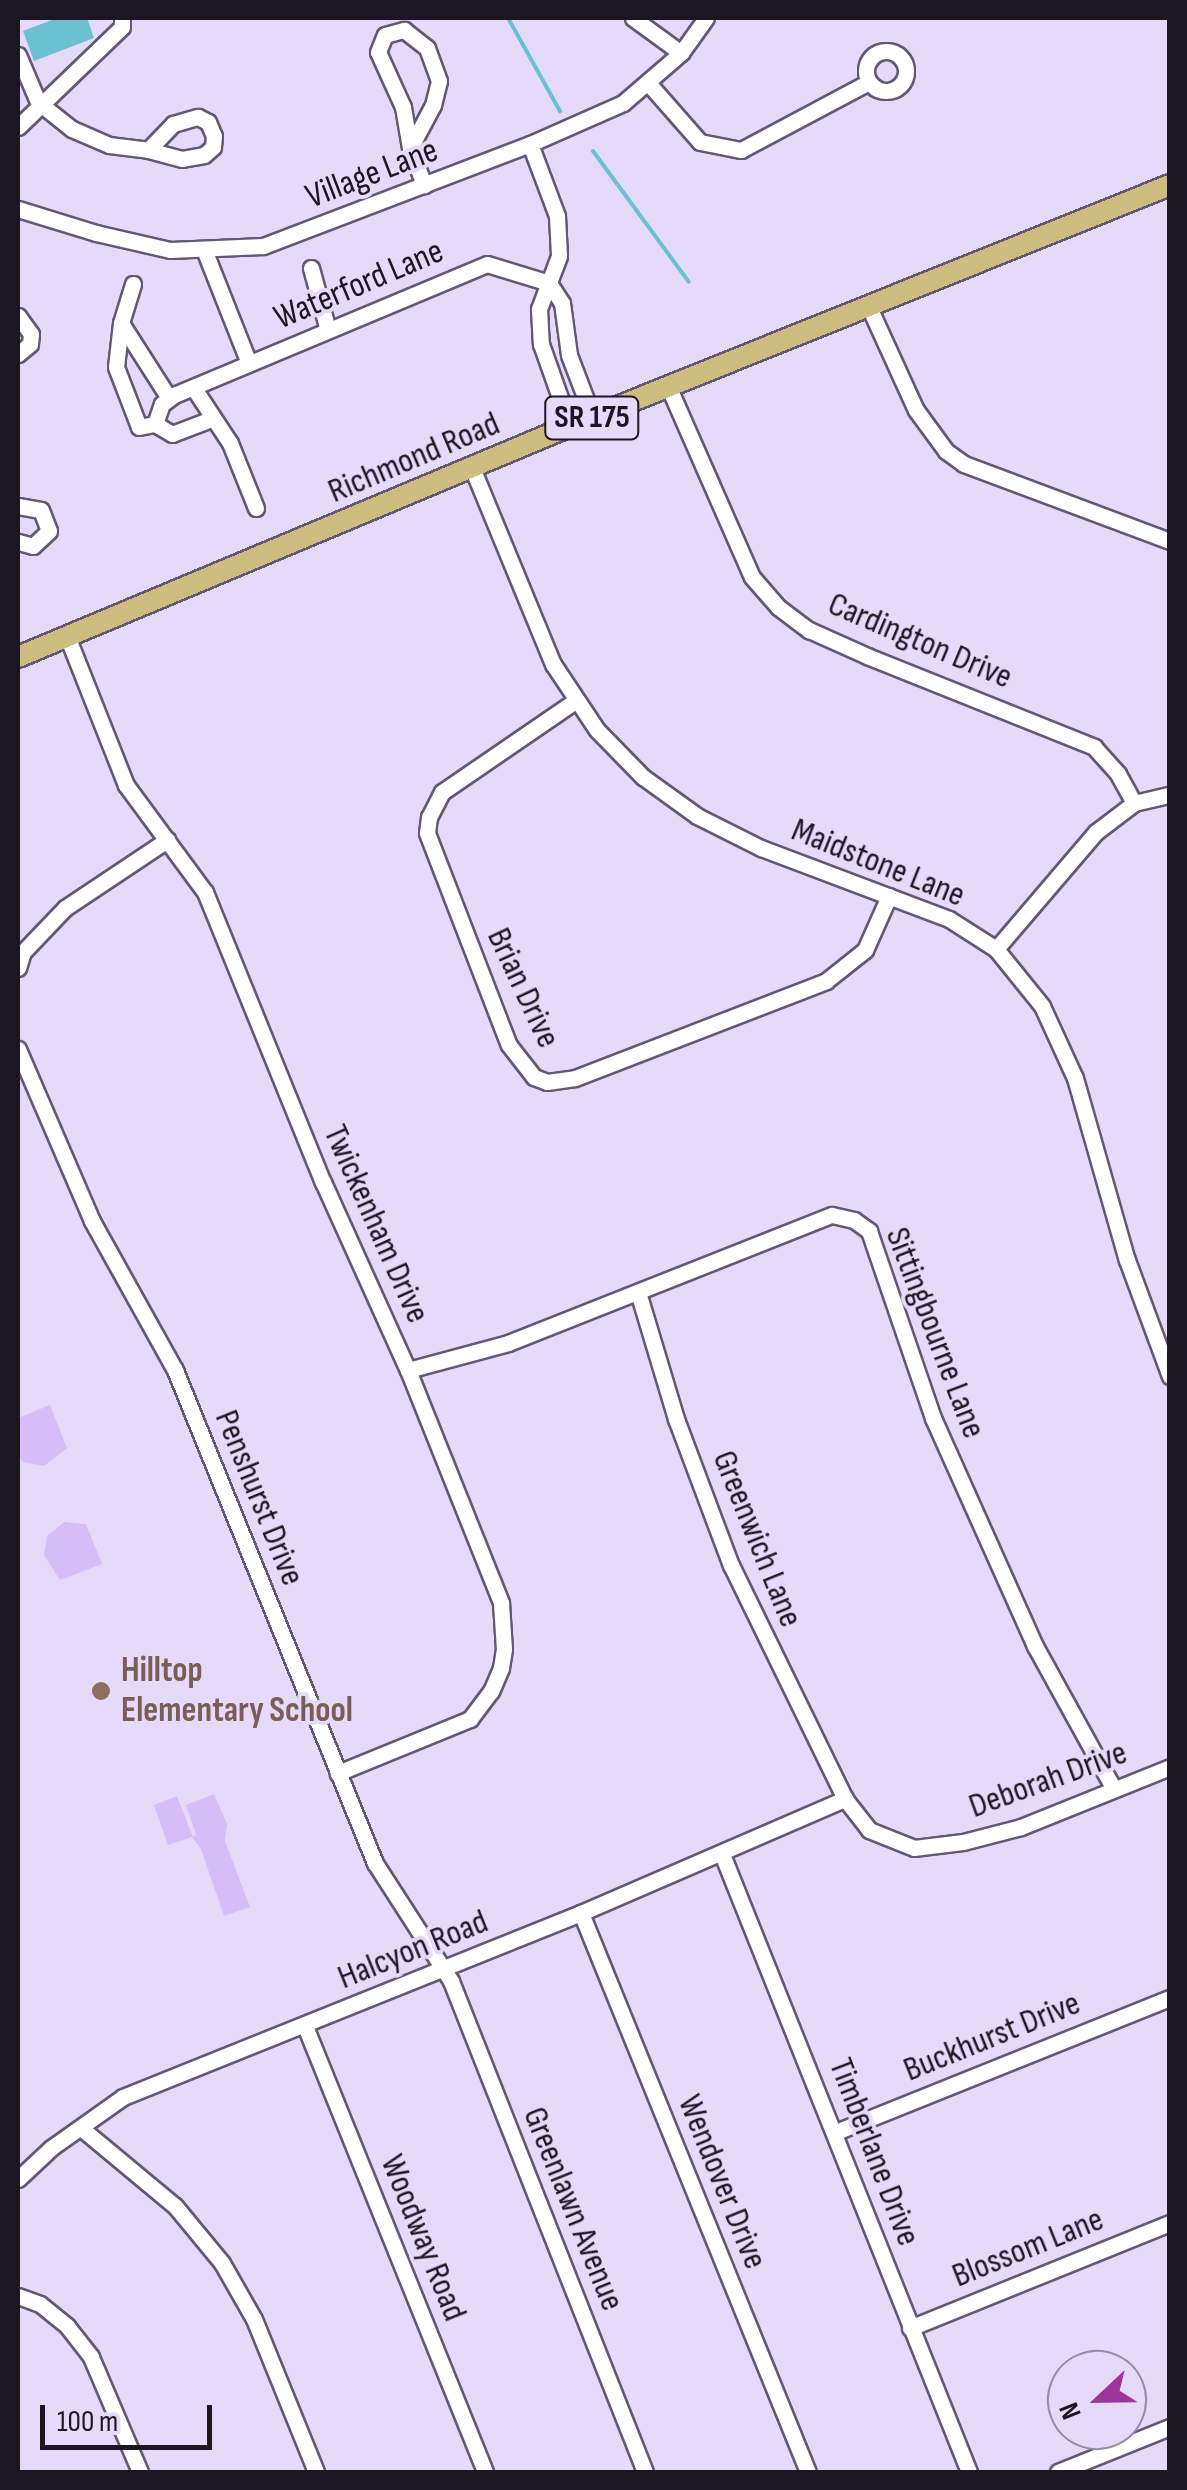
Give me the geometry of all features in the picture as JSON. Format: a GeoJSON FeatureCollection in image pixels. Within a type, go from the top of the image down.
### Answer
{"type":"FeatureCollection","features":[{"type":"Feature","properties":{"kind":"main road","name":"Richmond Road"},"geometry":{"type":"LineString","coordinates":[[18,657],[473,470],[570,426],[1170,185]]}},
{"type":"Feature","properties":{"kind":"street"},"geometry":{"type":"LineString","coordinates":[[18,126],[38,102],[122,27],[122,18]]}},
{"type":"Feature","properties":{"kind":"street"},"geometry":{"type":"LineString","coordinates":[[633,18],[681,53]]}},
{"type":"Feature","properties":{"kind":"street","name":"Village Lane"},"geometry":{"type":"LineString","coordinates":[[18,209],[148,246],[204,252],[262,246],[530,144],[624,103],[681,53],[706,18]]}},
{"type":"Feature","properties":{"kind":"street"},"geometry":{"type":"LineString","coordinates":[[410,148],[434,105],[438,81],[427,48],[404,30],[385,35],[378,52],[403,107],[410,148],[424,185]]}},
{"type":"Feature","properties":{"kind":"street"},"geometry":{"type":"LineString","coordinates":[[18,55],[38,102],[72,129],[109,145],[148,150]]}},
{"type":"Feature","properties":{"kind":"street"},"geometry":{"type":"LineString","coordinates":[[649,84],[700,142],[741,150],[869,82]]}},
{"type":"Feature","properties":{"kind":"street"},"geometry":{"type":"LineString","coordinates":[[530,144],[558,216],[558,256],[539,308],[541,344],[570,426]]}},
{"type":"Feature","properties":{"kind":"street"},"geometry":{"type":"LineString","coordinates":[[204,252],[249,364]]}},
{"type":"Feature","properties":{"kind":"street","name":"Waterford Lane"},"geometry":{"type":"LineString","coordinates":[[168,398],[195,390],[487,264],[549,283]]}},
{"type":"Feature","properties":{"kind":"street"},"geometry":{"type":"LineString","coordinates":[[311,268],[328,330]]}},
{"type":"Feature","properties":{"kind":"street"},"geometry":{"type":"LineString","coordinates":[[549,283],[562,302],[569,356],[593,418]]}},
{"type":"Feature","properties":{"kind":"street"},"geometry":{"type":"LineString","coordinates":[[133,284],[121,323],[116,367],[139,427],[155,424],[172,434],[212,419]]}},
{"type":"Feature","properties":{"kind":"street"},"geometry":{"type":"LineString","coordinates":[[869,307],[916,410],[946,451],[964,464],[1170,541]]}},
{"type":"Feature","properties":{"kind":"street"},"geometry":{"type":"LineString","coordinates":[[18,316],[31,334],[30,344],[18,354]]}},
{"type":"Feature","properties":{"kind":"street"},"geometry":{"type":"LineString","coordinates":[[121,323],[168,398],[154,417],[155,424]]}},
{"type":"Feature","properties":{"kind":"street","name":"Cardington Drive"},"geometry":{"type":"LineString","coordinates":[[669,388],[752,577],[778,607],[810,630],[852,649],[1094,747],[1118,774],[1134,804]]}},
{"type":"Feature","properties":{"kind":"street"},"geometry":{"type":"LineString","coordinates":[[195,390],[230,443],[256,508]]}},
{"type":"Feature","properties":{"kind":"street","name":"Maidstone Lane"},"geometry":{"type":"LineString","coordinates":[[473,470],[536,628],[575,701],[643,777],[696,816],[761,848],[949,919],[996,949],[1042,1006],[1069,1062],[1127,1260],[1170,1376]]}},
{"type":"Feature","properties":{"kind":"street"},"geometry":{"type":"LineString","coordinates":[[18,506],[41,510],[49,531],[32,546],[18,542]]}},
{"type":"Feature","properties":{"kind":"street","name":"Twickenham Drive"},"geometry":{"type":"LineString","coordinates":[[67,636],[73,660],[126,785],[205,892],[323,1182],[408,1370],[501,1603],[504,1649],[491,1692],[470,1719],[338,1772]]}},
{"type":"Feature","properties":{"kind":"street","name":"Brian Drive"},"geometry":{"type":"LineString","coordinates":[[575,701],[442,792],[429,817],[429,846],[508,1045],[534,1077],[559,1082],[576,1078],[826,982],[866,950],[890,896]]}},
{"type":"Feature","properties":{"kind":"street"},"geometry":{"type":"LineString","coordinates":[[996,949],[1096,832],[1134,804],[1170,795]]}},
{"type":"Feature","properties":{"kind":"street"},"geometry":{"type":"LineString","coordinates":[[18,968],[23,952],[65,908],[167,840]]}},
{"type":"Feature","properties":{"kind":"street","name":"Penshurst Drive"},"geometry":{"type":"LineString","coordinates":[[18,1049],[92,1220],[176,1370],[374,1863],[443,1970]]}},
{"type":"Feature","properties":{"kind":"street","name":"Sittingbourne Lane"},"geometry":{"type":"LineString","coordinates":[[408,1370],[508,1343],[832,1215],[854,1220],[869,1231],[933,1418],[1035,1646],[1114,1789]]}},
{"type":"Feature","properties":{"kind":"street","name":"Greenwich Lane"},"geometry":{"type":"LineString","coordinates":[[638,1292],[676,1419],[731,1565],[845,1798]]}},
{"type":"Feature","properties":{"kind":"street","name":"Deborah Drive"},"geometry":{"type":"LineString","coordinates":[[845,1798],[855,1817],[883,1838],[914,1848],[931,1847],[1021,1827],[1170,1768]]}},
{"type":"Feature","properties":{"kind":"street","name":"Halcyon Road"},"geometry":{"type":"LineString","coordinates":[[18,2178],[50,2148],[123,2097],[581,1913],[845,1798]]}},
{"type":"Feature","properties":{"kind":"street","name":"Timberlane Drive"},"geometry":{"type":"LineString","coordinates":[[722,1854],[969,2472]]}},
{"type":"Feature","properties":{"kind":"street","name":"Wendover Drive"},"geometry":{"type":"LineString","coordinates":[[581,1913],[808,2472]]}},
{"type":"Feature","properties":{"kind":"street","name":"Greenlawn Avenue"},"geometry":{"type":"LineString","coordinates":[[443,1970],[645,2472]]}},
{"type":"Feature","properties":{"kind":"street","name":"Buckhurst Drive"},"geometry":{"type":"LineString","coordinates":[[836,2132],[1170,1998]]}},
{"type":"Feature","properties":{"kind":"street","name":"Woodway Road"},"geometry":{"type":"LineString","coordinates":[[305,2026],[484,2472]]}},
{"type":"Feature","properties":{"kind":"street"},"geometry":{"type":"LineString","coordinates":[[81,2128],[175,2206],[222,2263],[254,2319],[316,2472]]}},
{"type":"Feature","properties":{"kind":"street","name":"Blossom Lane"},"geometry":{"type":"LineString","coordinates":[[910,2328],[1170,2224]]}},
{"type":"Feature","properties":{"kind":"street"},"geometry":{"type":"LineString","coordinates":[[18,2296],[40,2304],[67,2326],[91,2357],[140,2472]]}},
{"type":"Feature","properties":{"kind":"street"},"geometry":{"type":"LineString","coordinates":[[1058,2472],[1170,2427]]}},
{"type":"Feature","properties":{"kind":"shaded area"},"geometry":{"type":"Polygon","coordinates":[[[57,18],[87,18],[94,38],[34,61],[23,31],[57,18]]]}},
{"type":"Feature","properties":{"kind":"shaded area"},"geometry":{"type":"Polygon","coordinates":[[[50,1405],[67,1448],[44,1466],[23,1462],[18,1455],[18,1418],[50,1405]]]}},
{"type":"Feature","properties":{"kind":"shaded area"},"geometry":{"type":"Polygon","coordinates":[[[64,1522],[86,1524],[102,1564],[60,1580],[44,1555],[47,1536],[64,1522]]]}},
{"type":"Feature","properties":{"kind":"shaded area"},"geometry":{"type":"Polygon","coordinates":[[[214,1794],[227,1824],[225,1841],[250,1907],[224,1916],[201,1849],[192,1837],[168,1845],[154,1805],[177,1796],[193,1837],[196,1835],[186,1805],[214,1794]]]}},
{"type":"Feature","properties":{"kind":"waterway"},"geometry":{"type":"LineString","coordinates":[[508,18],[560,111]]}},
{"type":"Feature","properties":{"kind":"waterway"},"geometry":{"type":"LineString","coordinates":[[593,151],[689,282]]}},
{"type":"Feature","properties":{"kind":"place","name":"Hilltop Elementary School"},"geometry":{"type":"Point","coordinates":[101,1691]}}]}
